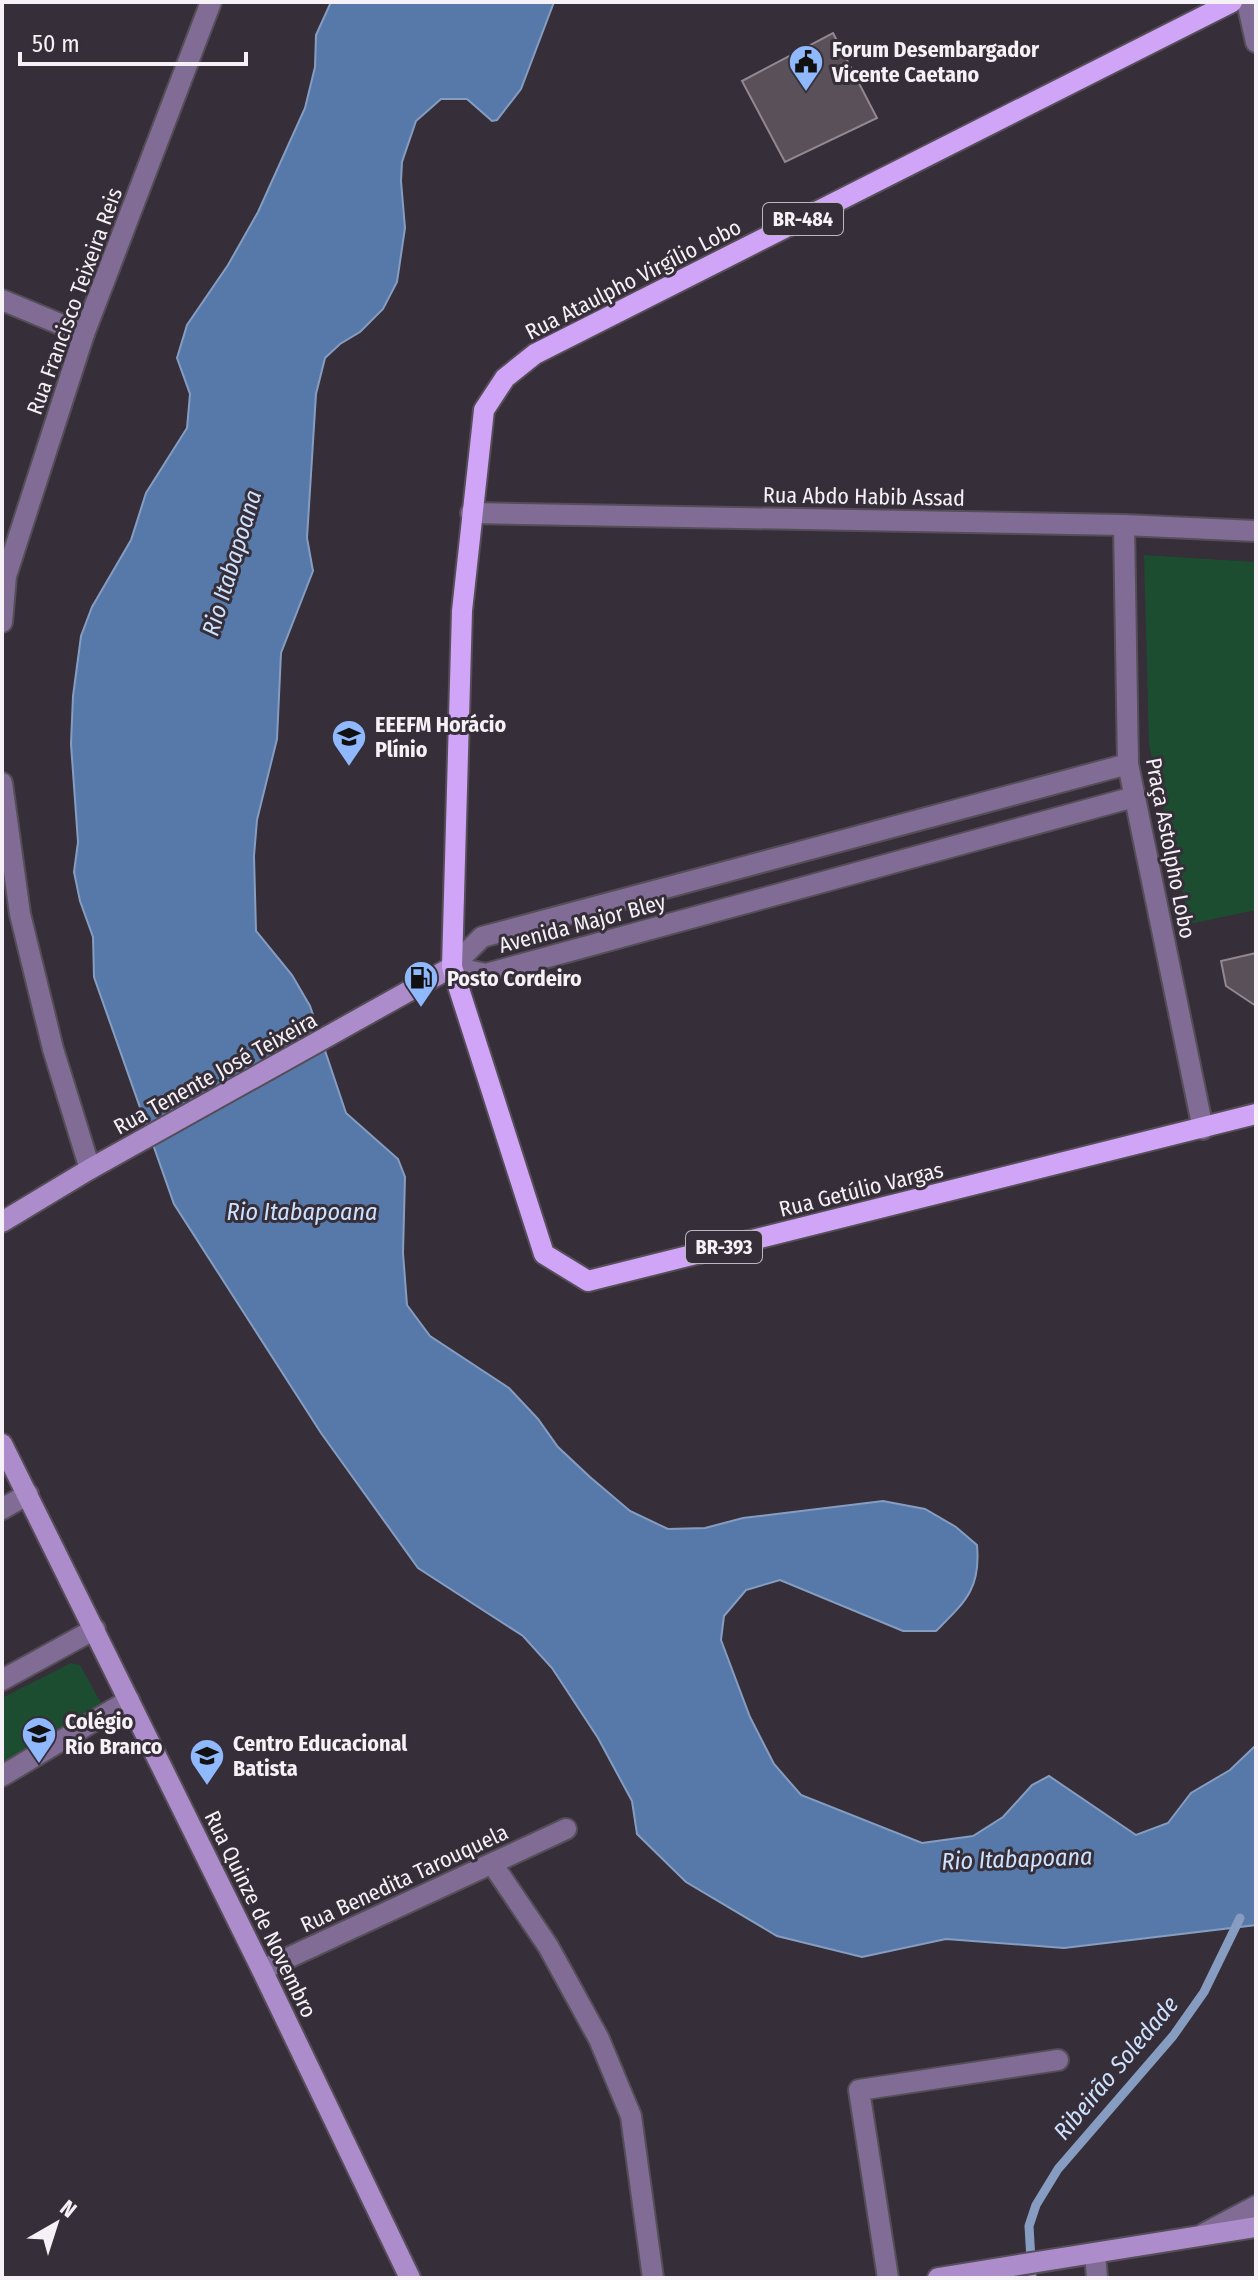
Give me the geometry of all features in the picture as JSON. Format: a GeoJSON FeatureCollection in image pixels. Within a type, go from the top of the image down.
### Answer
{"type":"FeatureCollection","features":[{"type":"Feature","properties":{"kind":"main road","name":"Rua Ataulpho Virgílio Lobo"},"geometry":{"type":"LineString","coordinates":[[452,967],[462,611],[484,410],[505,378],[535,354],[1232,2]]}},
{"type":"Feature","properties":{"kind":"main road","name":"Rua Tenente José Teixeira"},"geometry":{"type":"LineString","coordinates":[[2,1222],[90,1169],[452,967]]}},
{"type":"Feature","properties":{"kind":"main road","name":"Rua Getúlio Vargas"},"geometry":{"type":"LineString","coordinates":[[452,967],[544,1254],[588,1281],[1256,1114]]}},
{"type":"Feature","properties":{"kind":"main road","name":"Rua Quinze de Novembro"},"geometry":{"type":"LineString","coordinates":[[2,1444],[262,1970],[410,2278]]}},
{"type":"Feature","properties":{"kind":"main road"},"geometry":{"type":"LineString","coordinates":[[938,2278],[1256,2227]]}},
{"type":"Feature","properties":{"kind":"street","name":"Rua Francisco Teixeira Reis"},"geometry":{"type":"LineString","coordinates":[[2,622],[4,577],[84,334],[211,2]]}},
{"type":"Feature","properties":{"kind":"street"},"geometry":{"type":"LineString","coordinates":[[1247,2],[1256,42]]}},
{"type":"Feature","properties":{"kind":"street"},"geometry":{"type":"LineString","coordinates":[[2,300],[84,334]]}},
{"type":"Feature","properties":{"kind":"street","name":"Rua Abdo Habib Assad"},"geometry":{"type":"LineString","coordinates":[[471,513],[1124,525],[1256,531]]}},
{"type":"Feature","properties":{"kind":"street","name":"Praça Astolpho Lobo"},"geometry":{"type":"LineString","coordinates":[[1124,525],[1128,764],[1203,1129]]}},
{"type":"Feature","properties":{"kind":"street","name":"Avenida Major Bley"},"geometry":{"type":"LineString","coordinates":[[452,967],[482,937],[1128,764]]}},
{"type":"Feature","properties":{"kind":"street"},"geometry":{"type":"LineString","coordinates":[[2,783],[20,914],[53,1049],[90,1169]]}},
{"type":"Feature","properties":{"kind":"street","name":"Avenida Major Bley"},"geometry":{"type":"LineString","coordinates":[[452,967],[486,974],[1134,797]]}},
{"type":"Feature","properties":{"kind":"street"},"geometry":{"type":"LineString","coordinates":[[2,1509],[28,1494]]}},
{"type":"Feature","properties":{"kind":"street"},"geometry":{"type":"LineString","coordinates":[[2,1680],[95,1629]]}},
{"type":"Feature","properties":{"kind":"street"},"geometry":{"type":"LineString","coordinates":[[2,1776],[129,1700]]}},
{"type":"Feature","properties":{"kind":"street","name":"Rua Benedita Tarouquela"},"geometry":{"type":"LineString","coordinates":[[262,1970],[566,1829]]}},
{"type":"Feature","properties":{"kind":"street"},"geometry":{"type":"LineString","coordinates":[[493,1865],[548,1946],[592,2026],[631,2116],[653,2278]]}},
{"type":"Feature","properties":{"kind":"street"},"geometry":{"type":"LineString","coordinates":[[888,2278],[859,2090],[1058,2060]]}},
{"type":"Feature","properties":{"kind":"street"},"geometry":{"type":"LineString","coordinates":[[1196,2237],[1256,2206]]}},
{"type":"Feature","properties":{"kind":"street"},"geometry":{"type":"LineString","coordinates":[[1095,2253],[1097,2278]]}},
{"type":"Feature","properties":{"kind":"green space"},"geometry":{"type":"Polygon","coordinates":[[[1144,555],[1256,562],[1256,910],[1190,924],[1149,745],[1144,555]]]}},
{"type":"Feature","properties":{"kind":"green space"},"geometry":{"type":"Polygon","coordinates":[[[71,1663],[80,1665],[102,1710],[2,1766],[2,1698],[71,1663]]]}},
{"type":"Feature","properties":{"kind":"water","name":"Rio Itabapoana"},"geometry":{"type":"Polygon","coordinates":[[[331,2],[554,2],[521,89],[497,120],[492,121],[467,99],[441,99],[416,121],[402,162],[405,228],[397,282],[383,309],[360,332],[325,358],[316,394],[307,538],[313,571],[281,653],[277,739],[257,820],[254,856],[256,931],[292,975],[310,1006],[346,1113],[398,1159],[405,1177],[403,1253],[407,1305],[430,1336],[509,1388],[538,1419],[558,1447],[590,1477],[630,1511],[668,1529],[705,1528],[743,1518],[883,1501],[925,1509],[956,1527],[977,1545],[976,1573],[969,1594],[936,1631],[903,1631],[780,1580],[746,1590],[724,1616],[721,1640],[750,1717],[774,1764],[801,1795],[922,1843],[973,1836],[1003,1817],[1032,1785],[1049,1776],[1136,1835],[1168,1823],[1191,1793],[1230,1770],[1256,1745],[1256,1925],[1064,1948],[946,1939],[862,1957],[777,1936],[686,1882],[637,1834],[632,1801],[598,1738],[552,1668],[523,1636],[418,1568],[321,1433],[174,1204],[94,977],[93,937],[74,872],[78,842],[71,744],[73,696],[81,636],[92,607],[131,540],[146,493],[187,428],[190,394],[177,358],[187,325],[228,265],[258,212],[305,108],[315,67],[316,35],[331,2]]]}},
{"type":"Feature","properties":{"kind":"building","name":"Forum Desembargador Vicente Caetano"},"geometry":{"type":"Polygon","coordinates":[[[833,33],[877,118],[785,162],[742,81],[833,33]]]}},
{"type":"Feature","properties":{"kind":"building"},"geometry":{"type":"Polygon","coordinates":[[[1256,953],[1256,1006],[1226,986],[1221,961],[1256,953]]]}},
{"type":"Feature","properties":{"kind":"waterway","name":"Ribeirão Soledade"},"geometry":{"type":"LineString","coordinates":[[1032,2278],[1029,2226],[1036,2205],[1058,2169],[1173,2036],[1204,1992],[1240,1918]]}},
{"type":"Feature","properties":{"kind":"place","name":"Forum Desembargador Vicente Caetano"},"geometry":{"type":"Point","coordinates":[806,93]}},
{"type":"Feature","properties":{"kind":"place","name":"EEEFM Horácio Plínio"},"geometry":{"type":"Point","coordinates":[349,768]}},
{"type":"Feature","properties":{"kind":"place","name":"Posto Cordeiro"},"geometry":{"type":"Point","coordinates":[421,1009]}},
{"type":"Feature","properties":{"kind":"place","name":"Colégio Rio Branco"},"geometry":{"type":"Point","coordinates":[39,1765]}},
{"type":"Feature","properties":{"kind":"place","name":"Centro Educacional Batista"},"geometry":{"type":"Point","coordinates":[207,1787]}}]}
